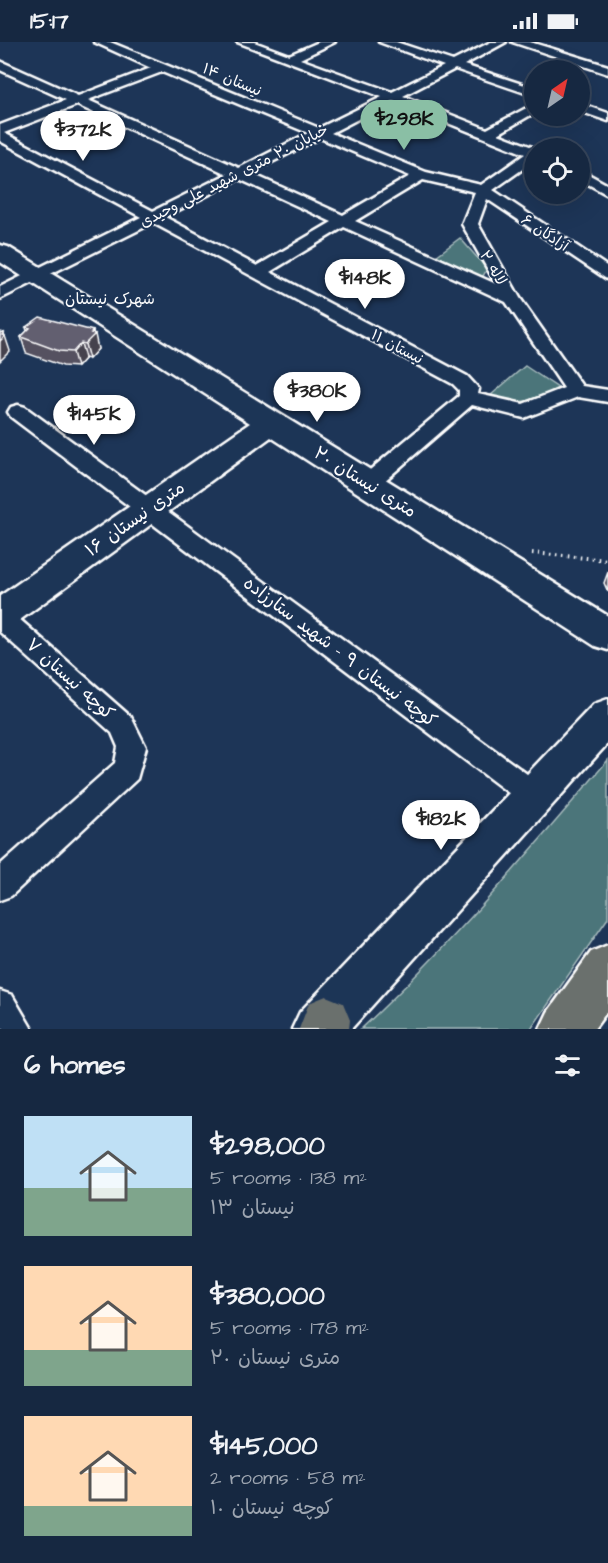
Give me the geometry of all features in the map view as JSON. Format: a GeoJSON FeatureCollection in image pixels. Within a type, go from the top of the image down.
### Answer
{"type":"FeatureCollection","features":[{"type":"Feature","properties":{"kind":"highway"},"geometry":{"type":"LineString","coordinates":[[565,1029],[608,969]]}},
{"type":"Feature","properties":{"kind":"street","name":"نیستان ۱۴"},"geometry":{"type":"LineString","coordinates":[[100,42],[421,175],[483,190]]}},
{"type":"Feature","properties":{"kind":"street"},"geometry":{"type":"LineString","coordinates":[[243,42],[392,96],[524,150]]}},
{"type":"Feature","properties":{"kind":"street"},"geometry":{"type":"LineString","coordinates":[[289,59],[329,42]]}},
{"type":"Feature","properties":{"kind":"street"},"geometry":{"type":"LineString","coordinates":[[385,42],[524,89]]}},
{"type":"Feature","properties":{"kind":"street","name":"خیابان ۲۰ متری شهید علی وحیدی"},"geometry":{"type":"LineString","coordinates":[[0,294],[500,42]]}},
{"type":"Feature","properties":{"kind":"street"},"geometry":{"type":"LineString","coordinates":[[519,42],[608,70]]}},
{"type":"Feature","properties":{"kind":"street"},"geometry":{"type":"LineString","coordinates":[[0,65],[512,298]]}},
{"type":"Feature","properties":{"kind":"street"},"geometry":{"type":"LineString","coordinates":[[0,130],[161,68]]}},
{"type":"Feature","properties":{"kind":"street"},"geometry":{"type":"LineString","coordinates":[[590,111],[607,116]]}},
{"type":"Feature","properties":{"kind":"street"},"geometry":{"type":"LineString","coordinates":[[488,134],[524,114]]}},
{"type":"Feature","properties":{"kind":"street","name":"نیستان ۱۱"},"geometry":{"type":"LineString","coordinates":[[0,136],[460,380],[469,389],[468,398]]}},
{"type":"Feature","properties":{"kind":"street"},"geometry":{"type":"LineString","coordinates":[[483,190],[524,161]]}},
{"type":"Feature","properties":{"kind":"street"},"geometry":{"type":"LineString","coordinates":[[257,273],[421,175]]}},
{"type":"Feature","properties":{"kind":"street"},"geometry":{"type":"LineString","coordinates":[[590,180],[608,191]]}},
{"type":"Feature","properties":{"kind":"street","name":"آزادگان ۶"},"geometry":{"type":"LineString","coordinates":[[483,190],[608,275]]}},
{"type":"Feature","properties":{"kind":"street","name":"لاله ۲"},"geometry":{"type":"LineString","coordinates":[[483,190],[470,224],[512,298],[576,391]]}},
{"type":"Feature","properties":{"kind":"street"},"geometry":{"type":"LineString","coordinates":[[476,209],[490,205],[507,207]]}},
{"type":"Feature","properties":{"kind":"street","name":"۲۰ متری نیستان"},"geometry":{"type":"LineString","coordinates":[[0,252],[608,635]]}},
{"type":"Feature","properties":{"kind":"street"},"geometry":{"type":"LineString","coordinates":[[367,484],[468,398],[505,409],[524,411],[576,391],[608,396]]}},
{"type":"Feature","properties":{"kind":"street","name":"کوچه نیستان ۹ - شهید ستارزاده"},"geometry":{"type":"LineString","coordinates":[[18,412],[532,794]]}},
{"type":"Feature","properties":{"kind":"street","name":"۱۶ متری نیستان"},"geometry":{"type":"LineString","coordinates":[[0,616],[271,423]]}},
{"type":"Feature","properties":{"kind":"street","name":"کوچه نیستان ۷"},"geometry":{"type":"LineString","coordinates":[[0,616],[122,725],[132,747],[127,770],[0,885]]}},
{"type":"Feature","properties":{"kind":"street"},"geometry":{"type":"LineString","coordinates":[[322,1026],[398,947],[532,794],[608,716]]}},
{"type":"Feature","properties":{"kind":"street"},"geometry":{"type":"LineString","coordinates":[[0,1007],[15,1029]]}},
{"type":"Feature","properties":{"kind":"path"},"geometry":{"type":"LineString","coordinates":[[526,552],[608,560]]}},
{"type":"Feature","properties":{"kind":"green space"},"geometry":{"type":"Polygon","coordinates":[[[460,238],[487,269],[483,276],[479,277],[436,256],[460,238]]]}},
{"type":"Feature","properties":{"kind":"green space"},"geometry":{"type":"Polygon","coordinates":[[[525,366],[558,388],[534,399],[517,402],[491,395],[525,366]]]}},
{"type":"Feature","properties":{"kind":"green space"},"geometry":{"type":"Polygon","coordinates":[[[608,760],[608,918],[531,1029],[361,1029],[457,932],[608,760]]]}},
{"type":"Feature","properties":{"kind":"building"},"geometry":{"type":"Polygon","coordinates":[[[40,317],[93,331],[91,333],[95,334],[85,344],[81,343],[73,352],[59,351],[21,337],[30,328],[26,327],[40,317]]]}},
{"type":"Feature","properties":{"kind":"building"},"geometry":{"type":"Polygon","coordinates":[[[0,332],[5,336],[0,341],[0,332]]]}},
{"type":"Feature","properties":{"kind":"district","name":"شهرک نیستان"},"geometry":{"type":"Point","coordinates":[110,299]}}]}
